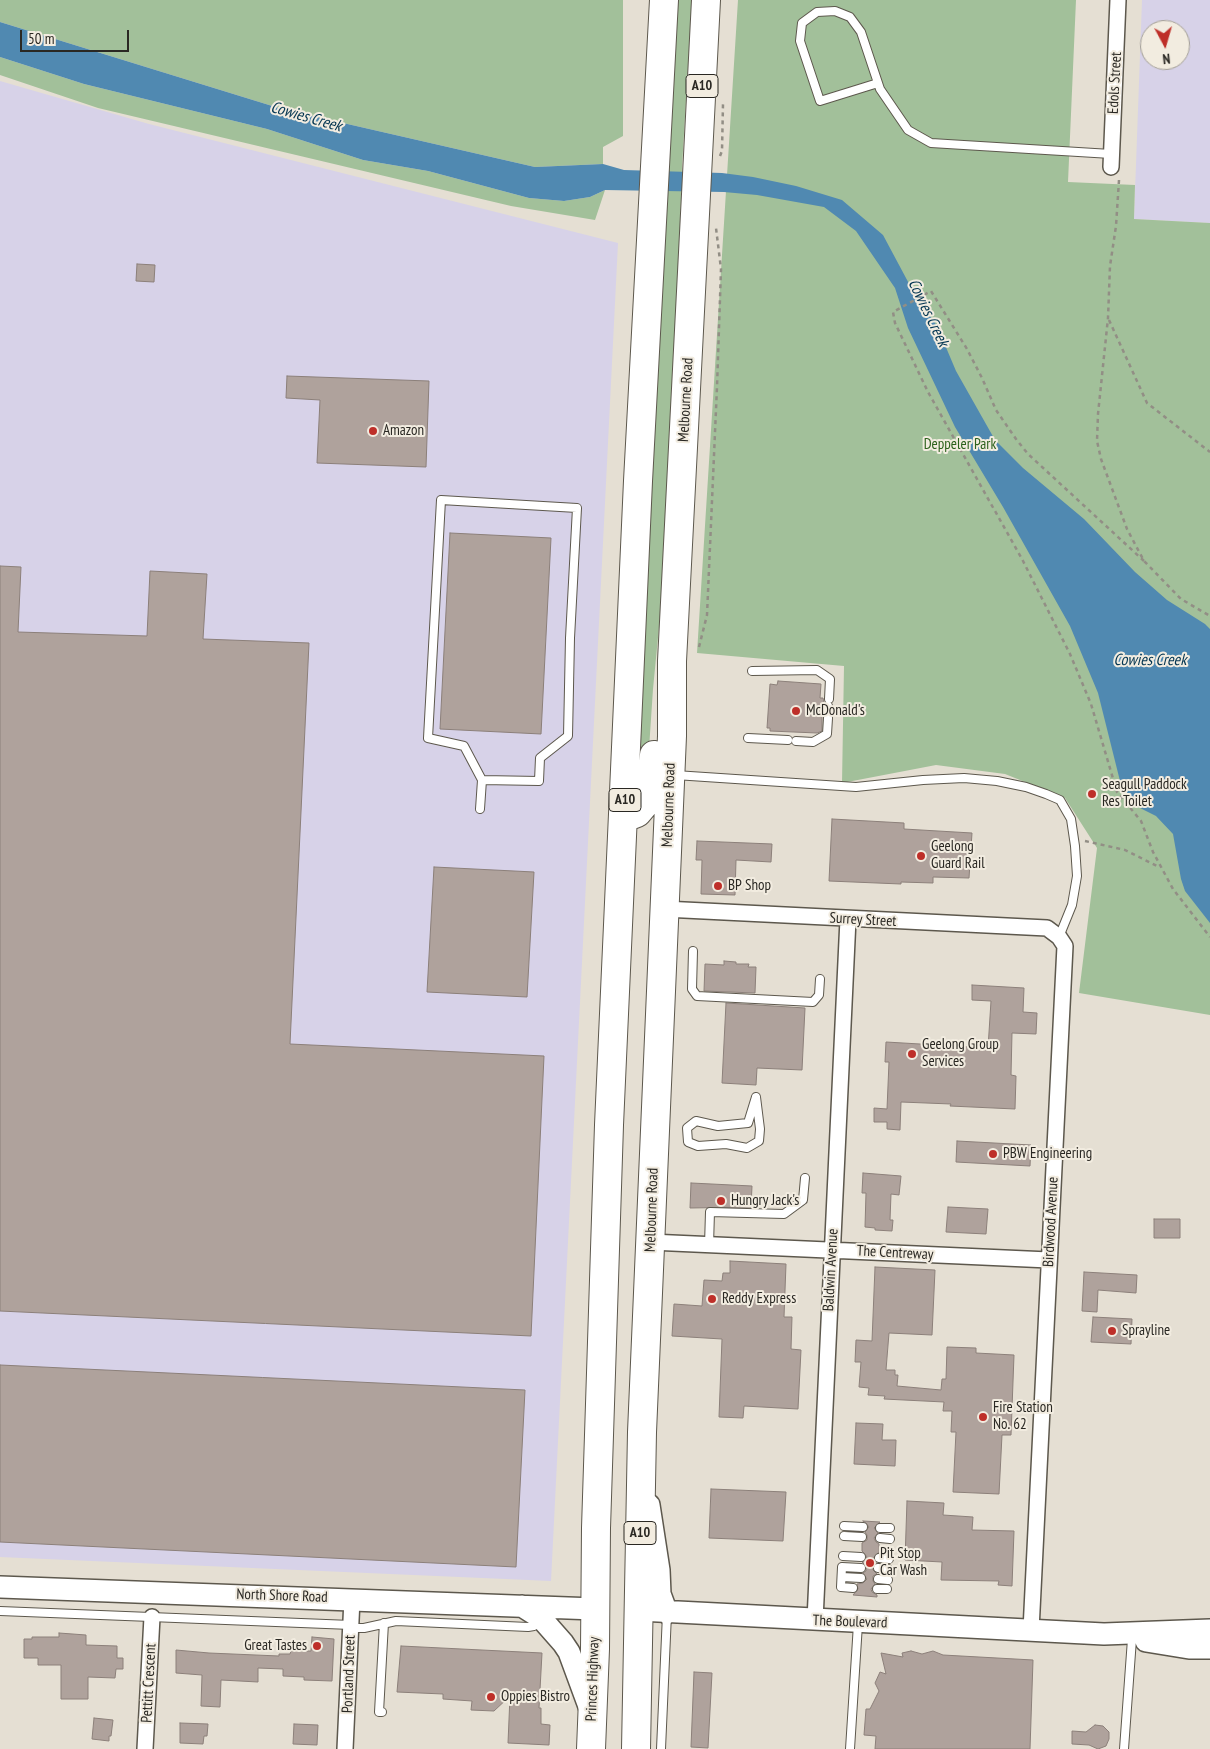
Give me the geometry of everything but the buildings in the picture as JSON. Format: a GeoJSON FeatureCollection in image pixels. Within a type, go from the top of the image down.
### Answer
{"type":"FeatureCollection","features":[{"type":"Feature","properties":{"kind":"highway","name":"A10"},"geometry":{"type":"LineString","coordinates":[[595,1609],[609,1125],[638,481],[664,0]]}},
{"type":"Feature","properties":{"kind":"highway","name":"Melbourne Road"},"geometry":{"type":"LineString","coordinates":[[639,1610],[642,1456],[670,775],[672,661],[706,0]]}},
{"type":"Feature","properties":{"kind":"highway"},"geometry":{"type":"LineString","coordinates":[[624,818],[637,813],[650,796],[653,777],[656,717],[672,661]]}},
{"type":"Feature","properties":{"kind":"highway","name":"The Boulevard"},"geometry":{"type":"LineString","coordinates":[[595,1609],[639,1610]]}},
{"type":"Feature","properties":{"kind":"highway","name":"Princes Highway"},"geometry":{"type":"LineString","coordinates":[[591,1749],[595,1609]]}},
{"type":"Feature","properties":{"kind":"highway","name":"A10"},"geometry":{"type":"LineString","coordinates":[[636,1749],[639,1610]]}},
{"type":"Feature","properties":{"kind":"main road"},"geometry":{"type":"LineString","coordinates":[[642,1456],[657,1556],[660,1594],[668,1613]]}},
{"type":"Feature","properties":{"kind":"main road","name":"North Shore Road"},"geometry":{"type":"LineString","coordinates":[[0,1586],[352,1598],[595,1609]]}},
{"type":"Feature","properties":{"kind":"main road"},"geometry":{"type":"LineString","coordinates":[[522,1606],[544,1621],[567,1649],[592,1716]]}},
{"type":"Feature","properties":{"kind":"main road","name":"The Boulevard"},"geometry":{"type":"LineString","coordinates":[[639,1610],[668,1613],[1104,1634],[1210,1630]]}},
{"type":"Feature","properties":{"kind":"main road","name":"The Boulevard"},"geometry":{"type":"LineString","coordinates":[[1104,1634],[1189,1648],[1210,1648]]}},
{"type":"Feature","properties":{"kind":"street","name":"Edols Street"},"geometry":{"type":"LineString","coordinates":[[1114,166],[1118,0]]}},
{"type":"Feature","properties":{"kind":"street","name":"Surrey Street"},"geometry":{"type":"LineString","coordinates":[[664,909],[1047,928],[1059,937]]}},
{"type":"Feature","properties":{"kind":"street","name":"Baldwin Avenue"},"geometry":{"type":"LineString","coordinates":[[815,1620],[848,919]]}},
{"type":"Feature","properties":{"kind":"street","name":"Birdwood Avenue"},"geometry":{"type":"LineString","coordinates":[[1031,1630],[1065,946],[1059,937]]}},
{"type":"Feature","properties":{"kind":"street","name":"The Centreway"},"geometry":{"type":"LineString","coordinates":[[650,1242],[1049,1260]]}},
{"type":"Feature","properties":{"kind":"street","name":"Portland Street"},"geometry":{"type":"LineString","coordinates":[[346,1749],[352,1598]]}},
{"type":"Feature","properties":{"kind":"street","name":"Pettitt Crescent"},"geometry":{"type":"LineString","coordinates":[[145,1749],[152,1617]]}},
{"type":"Feature","properties":{"kind":"lane"},"geometry":{"type":"LineString","coordinates":[[878,83],[820,101],[800,41],[802,23],[817,12],[835,11],[850,17],[861,32],[878,83],[880,89],[908,130],[931,143],[1114,166]]}},
{"type":"Feature","properties":{"kind":"lane"},"geometry":{"type":"LineString","coordinates":[[480,809],[482,780],[464,746],[428,738],[441,500],[577,508],[570,638],[568,736],[540,758],[539,781],[482,780]]}},
{"type":"Feature","properties":{"kind":"lane"},"geometry":{"type":"LineString","coordinates":[[748,738],[813,742],[827,734],[830,678],[817,670],[752,670]]}},
{"type":"Feature","properties":{"kind":"lane"},"geometry":{"type":"LineString","coordinates":[[670,775],[856,787],[931,779],[964,778],[997,781],[1026,787],[1060,800],[1071,819],[1077,876],[1072,905],[1059,937]]}},
{"type":"Feature","properties":{"kind":"lane"},"geometry":{"type":"LineString","coordinates":[[693,951],[692,989],[697,996],[813,1002],[819,995],[820,980]]}},
{"type":"Feature","properties":{"kind":"lane"},"geometry":{"type":"LineString","coordinates":[[756,1097],[760,1129],[759,1141],[747,1148],[726,1144],[698,1146],[688,1142],[687,1128],[696,1121],[718,1126],[748,1123],[756,1097]]}},
{"type":"Feature","properties":{"kind":"lane"},"geometry":{"type":"LineString","coordinates":[[709,1245],[710,1212],[784,1214],[803,1200],[805,1178]]}},
{"type":"Feature","properties":{"kind":"lane"},"geometry":{"type":"LineString","coordinates":[[844,1526],[863,1527]]}},
{"type":"Feature","properties":{"kind":"lane"},"geometry":{"type":"LineString","coordinates":[[880,1528],[890,1528]]}},
{"type":"Feature","properties":{"kind":"lane"},"geometry":{"type":"LineString","coordinates":[[844,1536],[862,1537]]}},
{"type":"Feature","properties":{"kind":"lane"},"geometry":{"type":"LineString","coordinates":[[880,1538],[890,1539]]}},
{"type":"Feature","properties":{"kind":"lane"},"geometry":{"type":"LineString","coordinates":[[843,1556],[862,1557]]}},
{"type":"Feature","properties":{"kind":"lane"},"geometry":{"type":"LineString","coordinates":[[879,1558],[889,1559]]}},
{"type":"Feature","properties":{"kind":"lane"},"geometry":{"type":"LineString","coordinates":[[853,1588],[841,1587],[842,1567],[861,1568]]}},
{"type":"Feature","properties":{"kind":"lane"},"geometry":{"type":"LineString","coordinates":[[878,1568],[888,1569]]}},
{"type":"Feature","properties":{"kind":"lane"},"geometry":{"type":"LineString","coordinates":[[842,1577],[861,1578]]}},
{"type":"Feature","properties":{"kind":"lane"},"geometry":{"type":"LineString","coordinates":[[878,1579],[888,1580]]}},
{"type":"Feature","properties":{"kind":"lane"},"geometry":{"type":"LineString","coordinates":[[877,1589],[887,1589]]}},
{"type":"Feature","properties":{"kind":"lane","name":"North Shore Road"},"geometry":{"type":"LineString","coordinates":[[0,1611],[364,1628],[400,1621],[528,1627],[544,1621],[563,1608]]}},
{"type":"Feature","properties":{"kind":"lane"},"geometry":{"type":"LineString","coordinates":[[661,1749],[668,1613]]}},
{"type":"Feature","properties":{"kind":"lane"},"geometry":{"type":"LineString","coordinates":[[850,1749],[858,1622]]}},
{"type":"Feature","properties":{"kind":"lane"},"geometry":{"type":"LineString","coordinates":[[382,1712],[379,1712],[384,1623]]}},
{"type":"Feature","properties":{"kind":"lane"},"geometry":{"type":"LineString","coordinates":[[1124,1749],[1132,1639]]}},
{"type":"Feature","properties":{"kind":"path"},"geometry":{"type":"LineString","coordinates":[[1114,166],[1116,226],[1110,266],[1108,318],[1097,441],[1101,459],[1127,529],[1144,561]]}},
{"type":"Feature","properties":{"kind":"path"},"geometry":{"type":"LineString","coordinates":[[699,647],[707,615],[718,360],[721,269],[716,222]]}},
{"type":"Feature","properties":{"kind":"path"},"geometry":{"type":"LineString","coordinates":[[1210,616],[1181,598],[1144,561],[1028,454],[996,410],[967,349],[931,291],[893,312],[895,323],[928,392],[1022,559],[1070,654],[1091,704],[1117,792],[1141,822],[1152,852],[1173,889],[1210,937]]}},
{"type":"Feature","properties":{"kind":"path"},"geometry":{"type":"LineString","coordinates":[[1108,318],[1147,403],[1210,452]]}},
{"type":"Feature","properties":{"kind":"path"},"geometry":{"type":"LineString","coordinates":[[1074,838],[1125,850],[1161,867]]}},
{"type":"Feature","properties":{"kind":"shaded area"},"geometry":{"type":"Polygon","coordinates":[[[1142,0],[1210,0],[1210,223],[1134,219],[1140,55],[1140,70],[1190,70],[1190,20],[1141,20],[1142,0]]]}},
{"type":"Feature","properties":{"kind":"shaded area"},"geometry":{"type":"Polygon","coordinates":[[[0,81],[149,124],[618,243],[551,1581],[0,1557],[0,81]]]}},
{"type":"Feature","properties":{"kind":"green space"},"geometry":{"type":"Polygon","coordinates":[[[0,0],[623,0],[623,136],[603,147],[603,164],[535,167],[282,109],[0,22],[0,0]]]}},
{"type":"Feature","properties":{"kind":"green space"},"geometry":{"type":"Polygon","coordinates":[[[674,0],[692,0],[682,167],[678,292],[663,586],[647,779],[636,800],[674,0]]]}},
{"type":"Feature","properties":{"kind":"green space","name":"Deppeler Park"},"geometry":{"type":"Polygon","coordinates":[[[738,0],[1076,0],[1068,182],[1135,185],[1134,219],[1210,223],[1210,1015],[1079,993],[1097,848],[1065,798],[1005,774],[936,765],[842,783],[844,666],[697,653],[738,0]]]}},
{"type":"Feature","properties":{"kind":"green space"},"geometry":{"type":"Polygon","coordinates":[[[0,57],[84,84],[267,129],[363,160],[428,171],[529,198],[564,201],[590,197],[605,190],[595,220],[511,206],[98,108],[0,75],[0,57]]]}},
{"type":"Feature","properties":{"kind":"water","name":"Cowies Creek"},"geometry":{"type":"Polygon","coordinates":[[[0,22],[282,109],[535,167],[603,164],[624,170],[722,173],[796,186],[842,200],[883,235],[914,293],[937,326],[956,371],[995,440],[1023,468],[1084,519],[1135,572],[1167,600],[1210,629],[1210,923],[1185,891],[1173,834],[1156,816],[1132,804],[1126,796],[1121,785],[1098,693],[1070,626],[1003,507],[955,427],[908,328],[895,288],[856,231],[824,207],[757,195],[724,192],[605,190],[590,197],[564,201],[529,198],[428,171],[363,160],[267,129],[84,84],[0,57],[0,22]]]}},
{"type":"Feature","properties":{"kind":"place","name":"Amazon"},"geometry":{"type":"Point","coordinates":[373,431]}},
{"type":"Feature","properties":{"kind":"place","name":"McDonald's"},"geometry":{"type":"Point","coordinates":[796,711]}},
{"type":"Feature","properties":{"kind":"place","name":"Seagull Paddock Res Toilet"},"geometry":{"type":"Point","coordinates":[1092,794]}},
{"type":"Feature","properties":{"kind":"place","name":"Geelong Guard Rail"},"geometry":{"type":"Point","coordinates":[921,856]}},
{"type":"Feature","properties":{"kind":"place","name":"BP Shop"},"geometry":{"type":"Point","coordinates":[718,886]}},
{"type":"Feature","properties":{"kind":"place","name":"Geelong Group Services"},"geometry":{"type":"Point","coordinates":[912,1054]}},
{"type":"Feature","properties":{"kind":"place","name":"PBW Engineering"},"geometry":{"type":"Point","coordinates":[993,1154]}},
{"type":"Feature","properties":{"kind":"place","name":"Hungry Jack's"},"geometry":{"type":"Point","coordinates":[721,1201]}},
{"type":"Feature","properties":{"kind":"place","name":"Reddy Express"},"geometry":{"type":"Point","coordinates":[712,1299]}},
{"type":"Feature","properties":{"kind":"place","name":"Sprayline"},"geometry":{"type":"Point","coordinates":[1112,1331]}},
{"type":"Feature","properties":{"kind":"place","name":"Fire Station No. 62"},"geometry":{"type":"Point","coordinates":[983,1417]}},
{"type":"Feature","properties":{"kind":"place","name":"Pit Stop Car Wash"},"geometry":{"type":"Point","coordinates":[870,1563]}},
{"type":"Feature","properties":{"kind":"place","name":"Great Tastes"},"geometry":{"type":"Point","coordinates":[317,1646]}},
{"type":"Feature","properties":{"kind":"place","name":"Oppies Bistro"},"geometry":{"type":"Point","coordinates":[491,1697]}}]}
